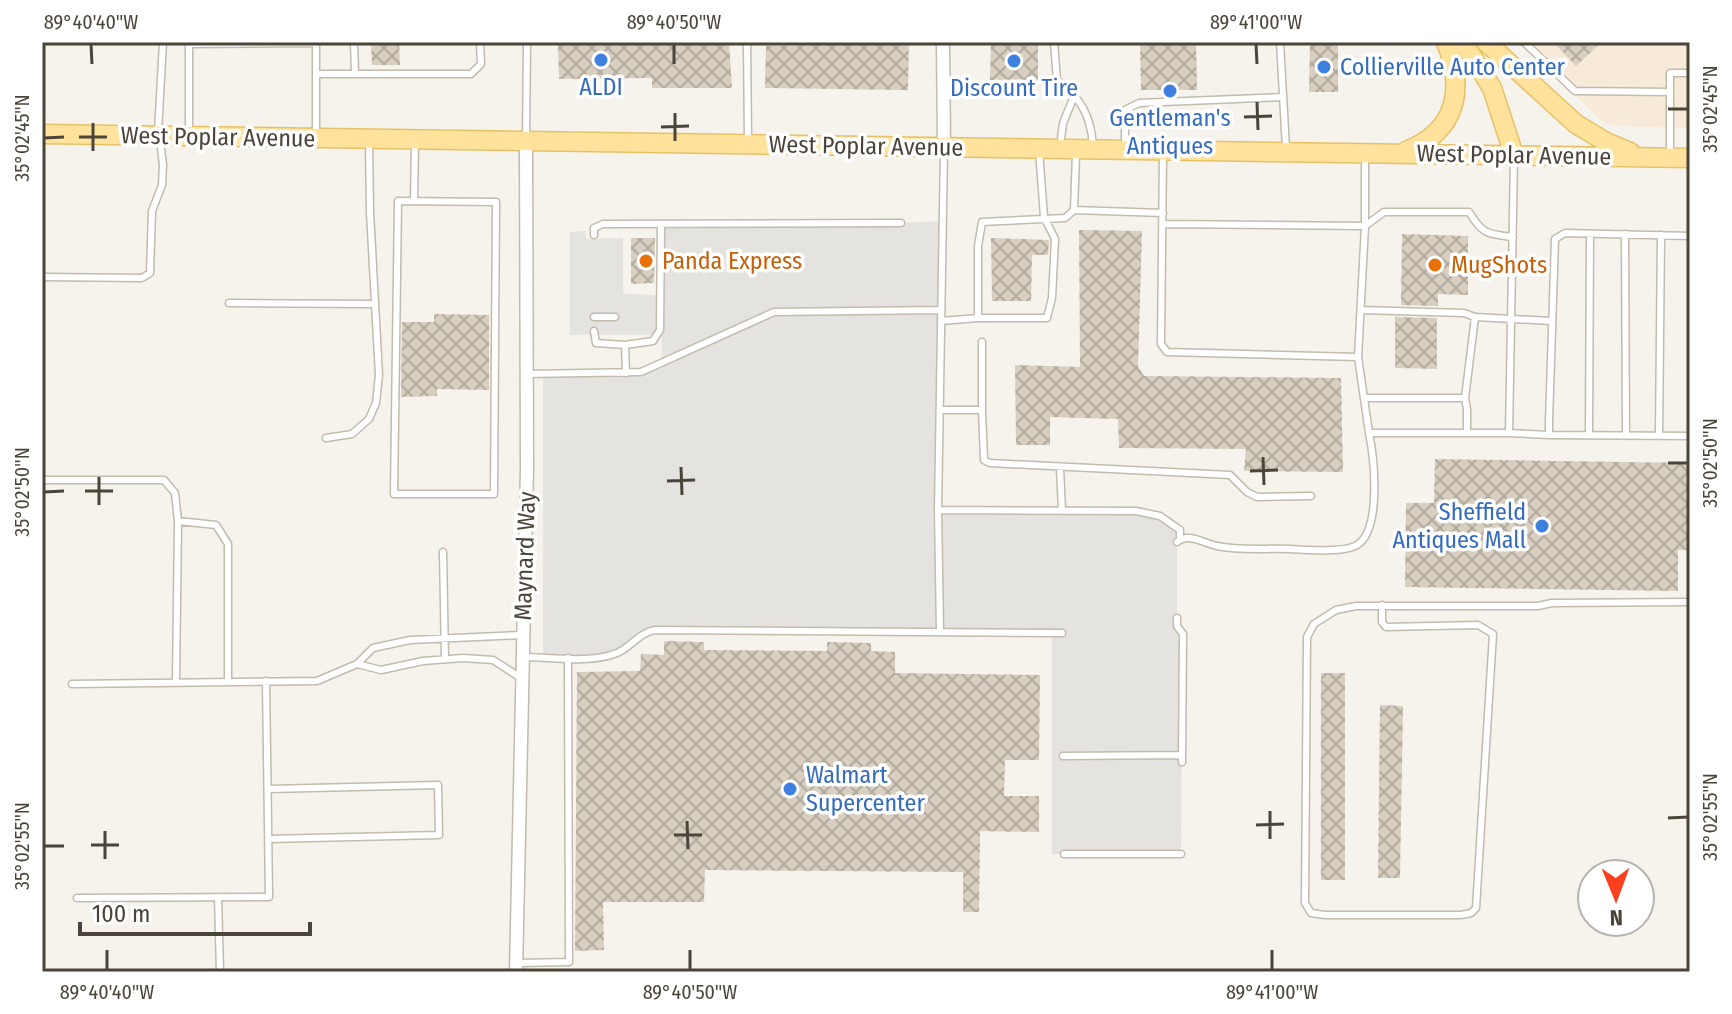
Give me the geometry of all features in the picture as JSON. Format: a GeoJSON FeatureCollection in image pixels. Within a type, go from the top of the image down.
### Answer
{"type":"FeatureCollection","features":[{"type":"Feature","properties":{"kind":"main road"},"geometry":{"type":"LineString","coordinates":[[1486,42],[1576,124],[1606,142],[1644,157]]}},
{"type":"Feature","properties":{"kind":"main road"},"geometry":{"type":"LineString","coordinates":[[1400,154],[1421,145],[1436,133],[1449,115],[1458,84],[1455,45]]}},
{"type":"Feature","properties":{"kind":"main road"},"geometry":{"type":"LineString","coordinates":[[1455,45],[1492,88],[1514,155]]}},
{"type":"Feature","properties":{"kind":"main road","name":"West Poplar Avenue"},"geometry":{"type":"LineString","coordinates":[[42,134],[1690,158]]}},
{"type":"Feature","properties":{"kind":"street"},"geometry":{"type":"LineString","coordinates":[[943,42],[944,147]]}},
{"type":"Feature","properties":{"kind":"street","name":"Maynard Way"},"geometry":{"type":"LineString","coordinates":[[516,968],[527,374],[526,140]]}},
{"type":"Feature","properties":{"kind":"lane"},"geometry":{"type":"LineString","coordinates":[[42,277],[142,278],[150,273],[152,211],[162,185],[159,136],[163,42]]}},
{"type":"Feature","properties":{"kind":"lane"},"geometry":{"type":"LineString","coordinates":[[189,136],[189,43],[317,42],[316,138]]}},
{"type":"Feature","properties":{"kind":"lane"},"geometry":{"type":"LineString","coordinates":[[354,42],[355,74]]}},
{"type":"Feature","properties":{"kind":"lane"},"geometry":{"type":"LineString","coordinates":[[317,74],[471,74],[481,64],[480,42]]}},
{"type":"Feature","properties":{"kind":"lane"},"geometry":{"type":"LineString","coordinates":[[526,140],[527,42]]}},
{"type":"Feature","properties":{"kind":"lane"},"geometry":{"type":"LineString","coordinates":[[747,42],[748,144]]}},
{"type":"Feature","properties":{"kind":"lane"},"geometry":{"type":"LineString","coordinates":[[1054,42],[1057,80],[1075,94],[1092,124],[1076,149]]}},
{"type":"Feature","properties":{"kind":"lane"},"geometry":{"type":"LineString","coordinates":[[1280,42],[1287,152]]}},
{"type":"Feature","properties":{"kind":"lane"},"geometry":{"type":"LineString","coordinates":[[1524,42],[1575,91],[1670,92]]}},
{"type":"Feature","properties":{"kind":"lane"},"geometry":{"type":"LineString","coordinates":[[1670,158],[1670,73],[1690,73]]}},
{"type":"Feature","properties":{"kind":"lane"},"geometry":{"type":"LineString","coordinates":[[1074,210],[1076,149],[1063,123],[1075,94]]}},
{"type":"Feature","properties":{"kind":"lane"},"geometry":{"type":"LineString","coordinates":[[1125,150],[1125,110],[1139,103],[1283,97]]}},
{"type":"Feature","properties":{"kind":"lane"},"geometry":{"type":"LineString","coordinates":[[326,438],[352,434],[369,419],[376,403],[379,375],[369,138]]}},
{"type":"Feature","properties":{"kind":"lane"},"geometry":{"type":"LineString","coordinates":[[414,201],[415,139]]}},
{"type":"Feature","properties":{"kind":"lane"},"geometry":{"type":"LineString","coordinates":[[940,632],[938,510],[944,147]]}},
{"type":"Feature","properties":{"kind":"lane"},"geometry":{"type":"LineString","coordinates":[[941,321],[1047,318],[1052,298],[1055,239],[1044,217],[1039,148]]}},
{"type":"Feature","properties":{"kind":"lane"},"geometry":{"type":"LineString","coordinates":[[1163,150],[1161,344],[1167,352],[1358,357]]}},
{"type":"Feature","properties":{"kind":"lane"},"geometry":{"type":"LineString","coordinates":[[938,510],[1148,512],[1168,520],[1181,537],[1218,546],[1337,549],[1357,546],[1371,525],[1373,511],[1373,455],[1358,357],[1365,226],[1365,153]]}},
{"type":"Feature","properties":{"kind":"lane"},"geometry":{"type":"LineString","coordinates":[[1509,433],[1514,155]]}},
{"type":"Feature","properties":{"kind":"lane"},"geometry":{"type":"LineString","coordinates":[[398,201],[414,201],[496,202],[494,494],[394,494],[398,201]]}},
{"type":"Feature","properties":{"kind":"lane"},"geometry":{"type":"LineString","coordinates":[[978,318],[978,246],[982,222],[1065,218],[1074,210],[1163,213]]}},
{"type":"Feature","properties":{"kind":"lane"},"geometry":{"type":"LineString","coordinates":[[1162,224],[1365,226],[1384,212],[1469,212],[1479,228],[1488,234],[1513,237]]}},
{"type":"Feature","properties":{"kind":"lane"},"geometry":{"type":"LineString","coordinates":[[594,235],[597,225],[901,223]]}},
{"type":"Feature","properties":{"kind":"lane"},"geometry":{"type":"LineString","coordinates":[[594,331],[596,343],[625,345],[653,341],[660,330],[661,224]]}},
{"type":"Feature","properties":{"kind":"lane"},"geometry":{"type":"LineString","coordinates":[[1549,435],[1555,239],[1565,233],[1690,236]]}},
{"type":"Feature","properties":{"kind":"lane"},"geometry":{"type":"LineString","coordinates":[[1589,435],[1590,234]]}},
{"type":"Feature","properties":{"kind":"lane"},"geometry":{"type":"LineString","coordinates":[[1625,234],[1626,436]]}},
{"type":"Feature","properties":{"kind":"lane"},"geometry":{"type":"LineString","coordinates":[[1659,436],[1661,235]]}},
{"type":"Feature","properties":{"kind":"lane"},"geometry":{"type":"LineString","coordinates":[[229,303],[374,304]]}},
{"type":"Feature","properties":{"kind":"lane"},"geometry":{"type":"LineString","coordinates":[[527,374],[626,373],[655,367],[774,312],[941,310]]}},
{"type":"Feature","properties":{"kind":"lane"},"geometry":{"type":"LineString","coordinates":[[1361,310],[1464,313],[1475,317],[1551,321]]}},
{"type":"Feature","properties":{"kind":"lane"},"geometry":{"type":"LineString","coordinates":[[594,317],[615,317]]}},
{"type":"Feature","properties":{"kind":"lane"},"geometry":{"type":"LineString","coordinates":[[1467,433],[1465,398],[1475,317]]}},
{"type":"Feature","properties":{"kind":"lane"},"geometry":{"type":"LineString","coordinates":[[982,342],[984,460],[990,463],[1230,475],[1247,492],[1257,497],[1311,496]]}},
{"type":"Feature","properties":{"kind":"lane"},"geometry":{"type":"LineString","coordinates":[[625,345],[626,373]]}},
{"type":"Feature","properties":{"kind":"lane"},"geometry":{"type":"LineString","coordinates":[[1364,398],[1465,398]]}},
{"type":"Feature","properties":{"kind":"lane"},"geometry":{"type":"LineString","coordinates":[[940,410],[982,410]]}},
{"type":"Feature","properties":{"kind":"lane"},"geometry":{"type":"LineString","coordinates":[[1369,433],[1690,436]]}},
{"type":"Feature","properties":{"kind":"lane"},"geometry":{"type":"LineString","coordinates":[[1060,468],[1062,510]]}},
{"type":"Feature","properties":{"kind":"lane"},"geometry":{"type":"LineString","coordinates":[[42,480],[164,480],[175,493],[178,521],[176,682]]}},
{"type":"Feature","properties":{"kind":"lane"},"geometry":{"type":"LineString","coordinates":[[178,521],[216,525],[228,544],[228,682]]}},
{"type":"Feature","properties":{"kind":"lane"},"geometry":{"type":"LineString","coordinates":[[443,552],[445,659]]}},
{"type":"Feature","properties":{"kind":"lane"},"geometry":{"type":"LineString","coordinates":[[1382,605],[1382,622],[1386,627],[1478,625],[1493,634],[1476,908],[1471,913],[1311,913],[1305,903],[1307,637],[1314,624],[1336,610],[1382,605],[1538,606],[1552,603],[1690,602]]}},
{"type":"Feature","properties":{"kind":"lane"},"geometry":{"type":"LineString","coordinates":[[1063,756],[1182,759],[1183,634],[1177,626],[1177,618]]}},
{"type":"Feature","properties":{"kind":"lane"},"geometry":{"type":"LineString","coordinates":[[522,657],[568,658],[612,654],[630,646],[645,632],[655,630],[1062,633]]}},
{"type":"Feature","properties":{"kind":"lane"},"geometry":{"type":"LineString","coordinates":[[72,684],[317,681],[357,664],[373,648],[410,640],[522,635]]}},
{"type":"Feature","properties":{"kind":"lane"},"geometry":{"type":"LineString","coordinates":[[516,968],[569,962],[568,658]]}},
{"type":"Feature","properties":{"kind":"lane"},"geometry":{"type":"LineString","coordinates":[[357,664],[381,670],[445,659],[493,660],[521,678]]}},
{"type":"Feature","properties":{"kind":"lane"},"geometry":{"type":"LineString","coordinates":[[77,898],[269,897],[266,681]]}},
{"type":"Feature","properties":{"kind":"lane"},"geometry":{"type":"LineString","coordinates":[[268,789],[438,785],[439,835],[268,839]]}},
{"type":"Feature","properties":{"kind":"lane"},"geometry":{"type":"LineString","coordinates":[[1064,854],[1181,854]]}},
{"type":"Feature","properties":{"kind":"lane"},"geometry":{"type":"LineString","coordinates":[[218,897],[220,972]]}},
{"type":"Feature","properties":{"kind":"shaded area"},"geometry":{"type":"Polygon","coordinates":[[[1524,42],[1690,42],[1690,128],[1619,126],[1601,121],[1524,42]]]}},
{"type":"Feature","properties":{"kind":"shaded area"},"geometry":{"type":"Polygon","coordinates":[[[943,221],[939,510],[1148,512],[1180,530],[1177,543],[1177,618],[1183,634],[1181,854],[1052,854],[1052,634],[655,630],[612,654],[543,657],[543,374],[626,373],[662,363],[661,224],[943,221]]]}},
{"type":"Feature","properties":{"kind":"shaded area"},"geometry":{"type":"Polygon","coordinates":[[[585,231],[586,239],[623,238],[623,294],[656,295],[656,335],[570,335],[570,232],[585,231]]]}},
{"type":"Feature","properties":{"kind":"building"},"geometry":{"type":"Polygon","coordinates":[[[371,42],[399,42],[400,65],[372,65],[371,42]]]}},
{"type":"Feature","properties":{"kind":"building"},"geometry":{"type":"Polygon","coordinates":[[[558,42],[729,42],[732,88],[652,88],[652,78],[559,79],[558,42]]]}},
{"type":"Feature","properties":{"kind":"building"},"geometry":{"type":"Polygon","coordinates":[[[823,42],[909,42],[908,90],[765,88],[766,46],[823,45],[823,42]]]}},
{"type":"Feature","properties":{"kind":"building","name":"Discount Tire"},"geometry":{"type":"Polygon","coordinates":[[[991,42],[1038,42],[1038,81],[990,80],[991,42]]]}},
{"type":"Feature","properties":{"kind":"building"},"geometry":{"type":"Polygon","coordinates":[[[1140,42],[1196,42],[1197,90],[1141,90],[1140,42]]]}},
{"type":"Feature","properties":{"kind":"building","name":"Collierville Auto Center"},"geometry":{"type":"Polygon","coordinates":[[[1310,42],[1338,42],[1338,92],[1309,92],[1310,42]]]}},
{"type":"Feature","properties":{"kind":"building"},"geometry":{"type":"Polygon","coordinates":[[[1553,42],[1602,42],[1576,66],[1553,42]]]}},
{"type":"Feature","properties":{"kind":"building"},"geometry":{"type":"Polygon","coordinates":[[[1079,230],[1142,231],[1138,366],[1144,376],[1341,378],[1343,472],[1244,471],[1246,449],[1119,448],[1118,419],[1050,417],[1050,445],[1016,445],[1015,365],[1080,367],[1079,230]]]}},
{"type":"Feature","properties":{"kind":"building","name":"MugShots"},"geometry":{"type":"Polygon","coordinates":[[[1402,234],[1468,236],[1468,295],[1438,294],[1438,306],[1401,305],[1402,234]]]}},
{"type":"Feature","properties":{"kind":"building","name":"Panda Express"},"geometry":{"type":"Polygon","coordinates":[[[631,238],[655,238],[654,283],[631,284],[631,238]]]}},
{"type":"Feature","properties":{"kind":"building"},"geometry":{"type":"Polygon","coordinates":[[[991,238],[1049,240],[1048,255],[1032,255],[1031,301],[992,301],[991,238]]]}},
{"type":"Feature","properties":{"kind":"building"},"geometry":{"type":"Polygon","coordinates":[[[434,314],[489,315],[489,390],[437,389],[437,396],[401,397],[402,322],[434,322],[434,314]]]}},
{"type":"Feature","properties":{"kind":"building"},"geometry":{"type":"Polygon","coordinates":[[[1395,317],[1437,318],[1437,369],[1395,368],[1395,317]]]}},
{"type":"Feature","properties":{"kind":"building","name":"Sheffield Antiques Mall"},"geometry":{"type":"Polygon","coordinates":[[[1435,459],[1690,463],[1690,550],[1678,550],[1678,591],[1405,587],[1406,503],[1434,503],[1435,459]]]}},
{"type":"Feature","properties":{"kind":"building","name":"Walmart Supercenter"},"geometry":{"type":"Polygon","coordinates":[[[664,641],[704,642],[704,650],[827,651],[827,642],[871,643],[871,651],[895,652],[895,673],[1040,675],[1039,760],[1005,760],[1004,796],[1039,796],[1039,832],[980,831],[979,912],[963,912],[963,872],[705,870],[704,902],[603,902],[604,950],[575,951],[577,672],[640,671],[641,654],[664,655],[664,641]]]}},
{"type":"Feature","properties":{"kind":"building"},"geometry":{"type":"Polygon","coordinates":[[[1321,673],[1345,673],[1345,880],[1321,880],[1321,673]]]}},
{"type":"Feature","properties":{"kind":"building"},"geometry":{"type":"Polygon","coordinates":[[[1380,705],[1403,706],[1400,878],[1378,878],[1380,705]]]}},
{"type":"Feature","properties":{"kind":"place","name":"ALDI"},"geometry":{"type":"Point","coordinates":[601,60]}},
{"type":"Feature","properties":{"kind":"place","name":"Discount Tire"},"geometry":{"type":"Point","coordinates":[1014,61]}},
{"type":"Feature","properties":{"kind":"place","name":"Collierville Auto Center"},"geometry":{"type":"Point","coordinates":[1324,67]}},
{"type":"Feature","properties":{"kind":"place","name":"Gentleman's Antiques"},"geometry":{"type":"Point","coordinates":[1170,91]}},
{"type":"Feature","properties":{"kind":"place","name":"Panda Express"},"geometry":{"type":"Point","coordinates":[646,261]}},
{"type":"Feature","properties":{"kind":"place","name":"MugShots"},"geometry":{"type":"Point","coordinates":[1435,265]}},
{"type":"Feature","properties":{"kind":"place","name":"Sheffield Antiques Mall"},"geometry":{"type":"Point","coordinates":[1542,526]}},
{"type":"Feature","properties":{"kind":"place","name":"Walmart Supercenter"},"geometry":{"type":"Point","coordinates":[790,789]}}]}
